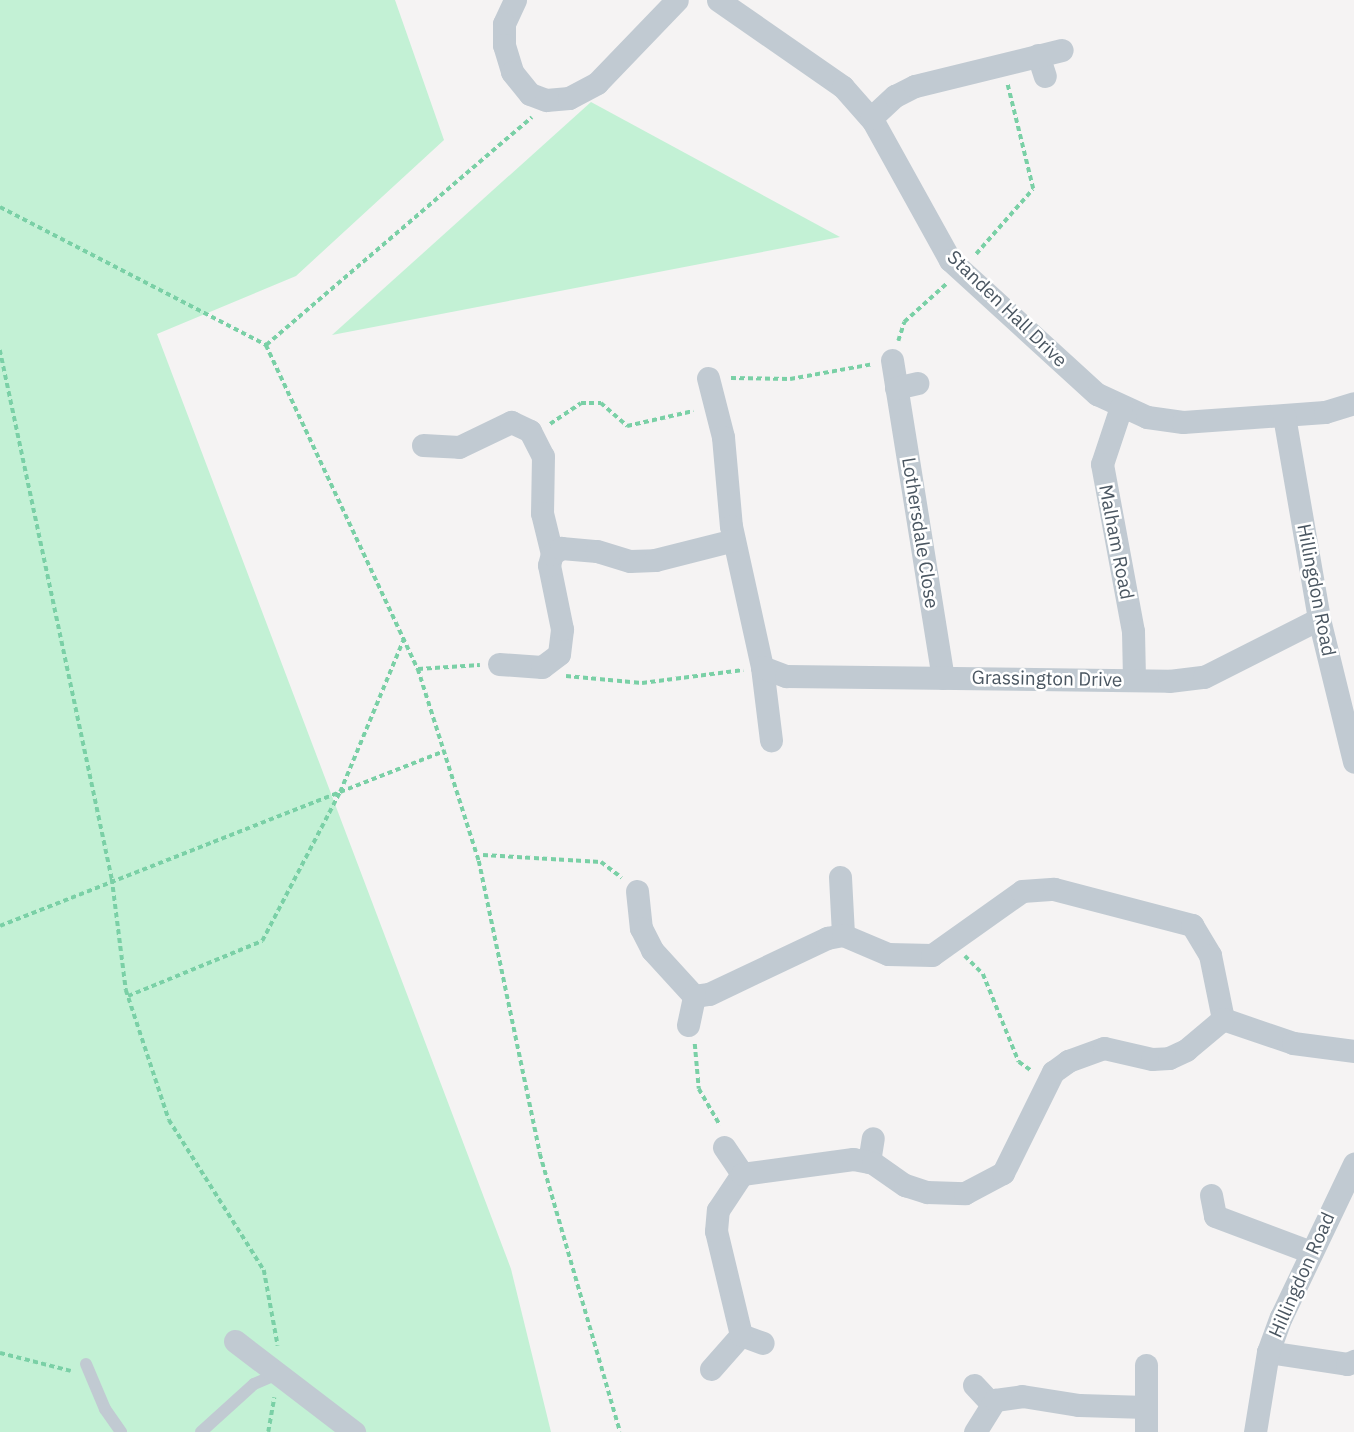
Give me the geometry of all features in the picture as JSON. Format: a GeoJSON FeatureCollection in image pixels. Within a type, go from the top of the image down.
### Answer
{"type":"FeatureCollection","features":[{"type":"Feature","properties":{"kind":"street"},"geometry":{"type":"LineString","coordinates":[[515,0],[504,24],[504,46],[512,72],[530,93],[553,100],[569,98],[597,83],[677,0]]}},
{"type":"Feature","properties":{"kind":"street","name":"Standen Hall Drive"},"geometry":{"type":"LineString","coordinates":[[718,0],[843,87],[871,118],[946,252],[961,270],[1097,394],[1121,407],[1183,422],[1284,416],[1354,403]]}},
{"type":"Feature","properties":{"kind":"street"},"geometry":{"type":"LineString","coordinates":[[871,118],[895,96],[915,86],[1002,65],[1042,66],[1062,50]]}},
{"type":"Feature","properties":{"kind":"street","name":"Lothersdale Close"},"geometry":{"type":"LineString","coordinates":[[892,360],[906,385],[943,678]]}},
{"type":"Feature","properties":{"kind":"street"},"geometry":{"type":"LineString","coordinates":[[708,378],[715,406],[734,540],[762,667],[771,740]]}},
{"type":"Feature","properties":{"kind":"street","name":"Malham Road"},"geometry":{"type":"LineString","coordinates":[[1121,407],[1102,464],[1133,631],[1134,680]]}},
{"type":"Feature","properties":{"kind":"street","name":"Hillingdon Road"},"geometry":{"type":"LineString","coordinates":[[1284,416],[1320,619],[1348,716],[1354,762]]}},
{"type":"Feature","properties":{"kind":"street"},"geometry":{"type":"LineString","coordinates":[[423,444],[459,447],[511,422],[533,435],[543,456],[542,513],[552,554],[549,565],[562,642],[553,662],[542,667],[499,664]]}},
{"type":"Feature","properties":{"kind":"street"},"geometry":{"type":"LineString","coordinates":[[552,554],[561,548],[577,548],[630,561],[655,560],[734,540]]}},
{"type":"Feature","properties":{"kind":"street","name":"Grassington Drive"},"geometry":{"type":"LineString","coordinates":[[762,667],[786,676],[1134,680],[1204,677],[1320,619]]}},
{"type":"Feature","properties":{"kind":"street"},"geometry":{"type":"LineString","coordinates":[[841,877],[843,936]]}},
{"type":"Feature","properties":{"kind":"street"},"geometry":{"type":"LineString","coordinates":[[694,996],[721,988],[827,938],[843,936],[888,954],[932,955],[1022,891],[1054,888],[1192,925],[1210,955],[1223,1019]]}},
{"type":"Feature","properties":{"kind":"street"},"geometry":{"type":"LineString","coordinates":[[637,891],[641,928],[646,939],[680,986],[694,996]]}},
{"type":"Feature","properties":{"kind":"street"},"geometry":{"type":"LineString","coordinates":[[688,1025],[694,996]]}},
{"type":"Feature","properties":{"kind":"street"},"geometry":{"type":"LineString","coordinates":[[1223,1019],[1293,1043],[1354,1051]]}},
{"type":"Feature","properties":{"kind":"street"},"geometry":{"type":"LineString","coordinates":[[741,1335],[716,1231],[718,1210],[742,1174],[853,1159],[869,1162],[905,1185],[927,1192],[965,1193],[985,1185],[1003,1173],[1015,1157],[1053,1072],[1068,1061],[1104,1048],[1152,1059],[1168,1058],[1186,1050],[1223,1019]]}},
{"type":"Feature","properties":{"kind":"street"},"geometry":{"type":"LineString","coordinates":[[869,1162],[873,1138]]}},
{"type":"Feature","properties":{"kind":"street"},"geometry":{"type":"LineString","coordinates":[[724,1147],[742,1174]]}},
{"type":"Feature","properties":{"kind":"street","name":"Hillingdon Road"},"geometry":{"type":"LineString","coordinates":[[1255,1432],[1268,1352],[1311,1252],[1354,1164]]}},
{"type":"Feature","properties":{"kind":"street"},"geometry":{"type":"LineString","coordinates":[[1209,1214],[1311,1252]]}},
{"type":"Feature","properties":{"kind":"street"},"geometry":{"type":"LineString","coordinates":[[741,1335],[763,1343]]}},
{"type":"Feature","properties":{"kind":"street"},"geometry":{"type":"LineString","coordinates":[[710,1369],[741,1335]]}},
{"type":"Feature","properties":{"kind":"street"},"geometry":{"type":"LineString","coordinates":[[235,1340],[354,1432]]}},
{"type":"Feature","properties":{"kind":"street"},"geometry":{"type":"LineString","coordinates":[[1268,1352],[1347,1364],[1354,1362]]}},
{"type":"Feature","properties":{"kind":"street"},"geometry":{"type":"LineString","coordinates":[[1146,1365],[1146,1432]]}},
{"type":"Feature","properties":{"kind":"street"},"geometry":{"type":"LineString","coordinates":[[974,1385],[992,1404]]}},
{"type":"Feature","properties":{"kind":"street"},"geometry":{"type":"LineString","coordinates":[[975,1432],[992,1404],[1021,1396],[1079,1405],[1146,1407]]}},
{"type":"Feature","properties":{"kind":"lane"},"geometry":{"type":"LineString","coordinates":[[86,1364],[121,1432]]}},
{"type":"Feature","properties":{"kind":"lane"},"geometry":{"type":"LineString","coordinates":[[201,1432],[234,1399],[278,1374]]}},
{"type":"Feature","properties":{"kind":"path"},"geometry":{"type":"LineString","coordinates":[[708,378],[790,379],[892,360],[904,322],[961,270],[1032,189],[1002,65]]}},
{"type":"Feature","properties":{"kind":"path"},"geometry":{"type":"LineString","coordinates":[[266,345],[553,100]]}},
{"type":"Feature","properties":{"kind":"path"},"geometry":{"type":"LineString","coordinates":[[0,207],[266,345],[418,669],[445,751],[479,862],[540,1154],[620,1432]]}},
{"type":"Feature","properties":{"kind":"path"},"geometry":{"type":"LineString","coordinates":[[0,350],[112,879],[128,996],[169,1120],[264,1270],[277,1326],[278,1374],[268,1432]]}},
{"type":"Feature","properties":{"kind":"path"},"geometry":{"type":"LineString","coordinates":[[533,435],[581,403],[601,403],[627,426],[715,406]]}},
{"type":"Feature","properties":{"kind":"path"},"geometry":{"type":"LineString","coordinates":[[128,996],[262,941],[340,792],[404,638]]}},
{"type":"Feature","properties":{"kind":"path"},"geometry":{"type":"LineString","coordinates":[[418,669],[499,664]]}},
{"type":"Feature","properties":{"kind":"path"},"geometry":{"type":"LineString","coordinates":[[542,667],[593,681],[642,683],[762,667]]}},
{"type":"Feature","properties":{"kind":"path"},"geometry":{"type":"LineString","coordinates":[[0,926],[112,879],[445,751]]}},
{"type":"Feature","properties":{"kind":"path"},"geometry":{"type":"LineString","coordinates":[[483,855],[601,862],[637,891]]}},
{"type":"Feature","properties":{"kind":"path"},"geometry":{"type":"LineString","coordinates":[[958,950],[983,974],[1019,1062],[1048,1083]]}},
{"type":"Feature","properties":{"kind":"path"},"geometry":{"type":"LineString","coordinates":[[688,1025],[695,1041],[699,1089],[724,1133],[724,1147]]}},
{"type":"Feature","properties":{"kind":"path"},"geometry":{"type":"LineString","coordinates":[[0,1353],[67,1369],[96,1387]]}},
{"type":"Feature","properties":{"kind":"green space"},"geometry":{"type":"Polygon","coordinates":[[[0,0],[395,0],[444,140],[296,276],[157,334],[511,1269],[551,1432],[0,1432],[0,0]]]}},
{"type":"Feature","properties":{"kind":"green space"},"geometry":{"type":"Polygon","coordinates":[[[591,102],[840,237],[332,335],[591,102]]]}}]}
